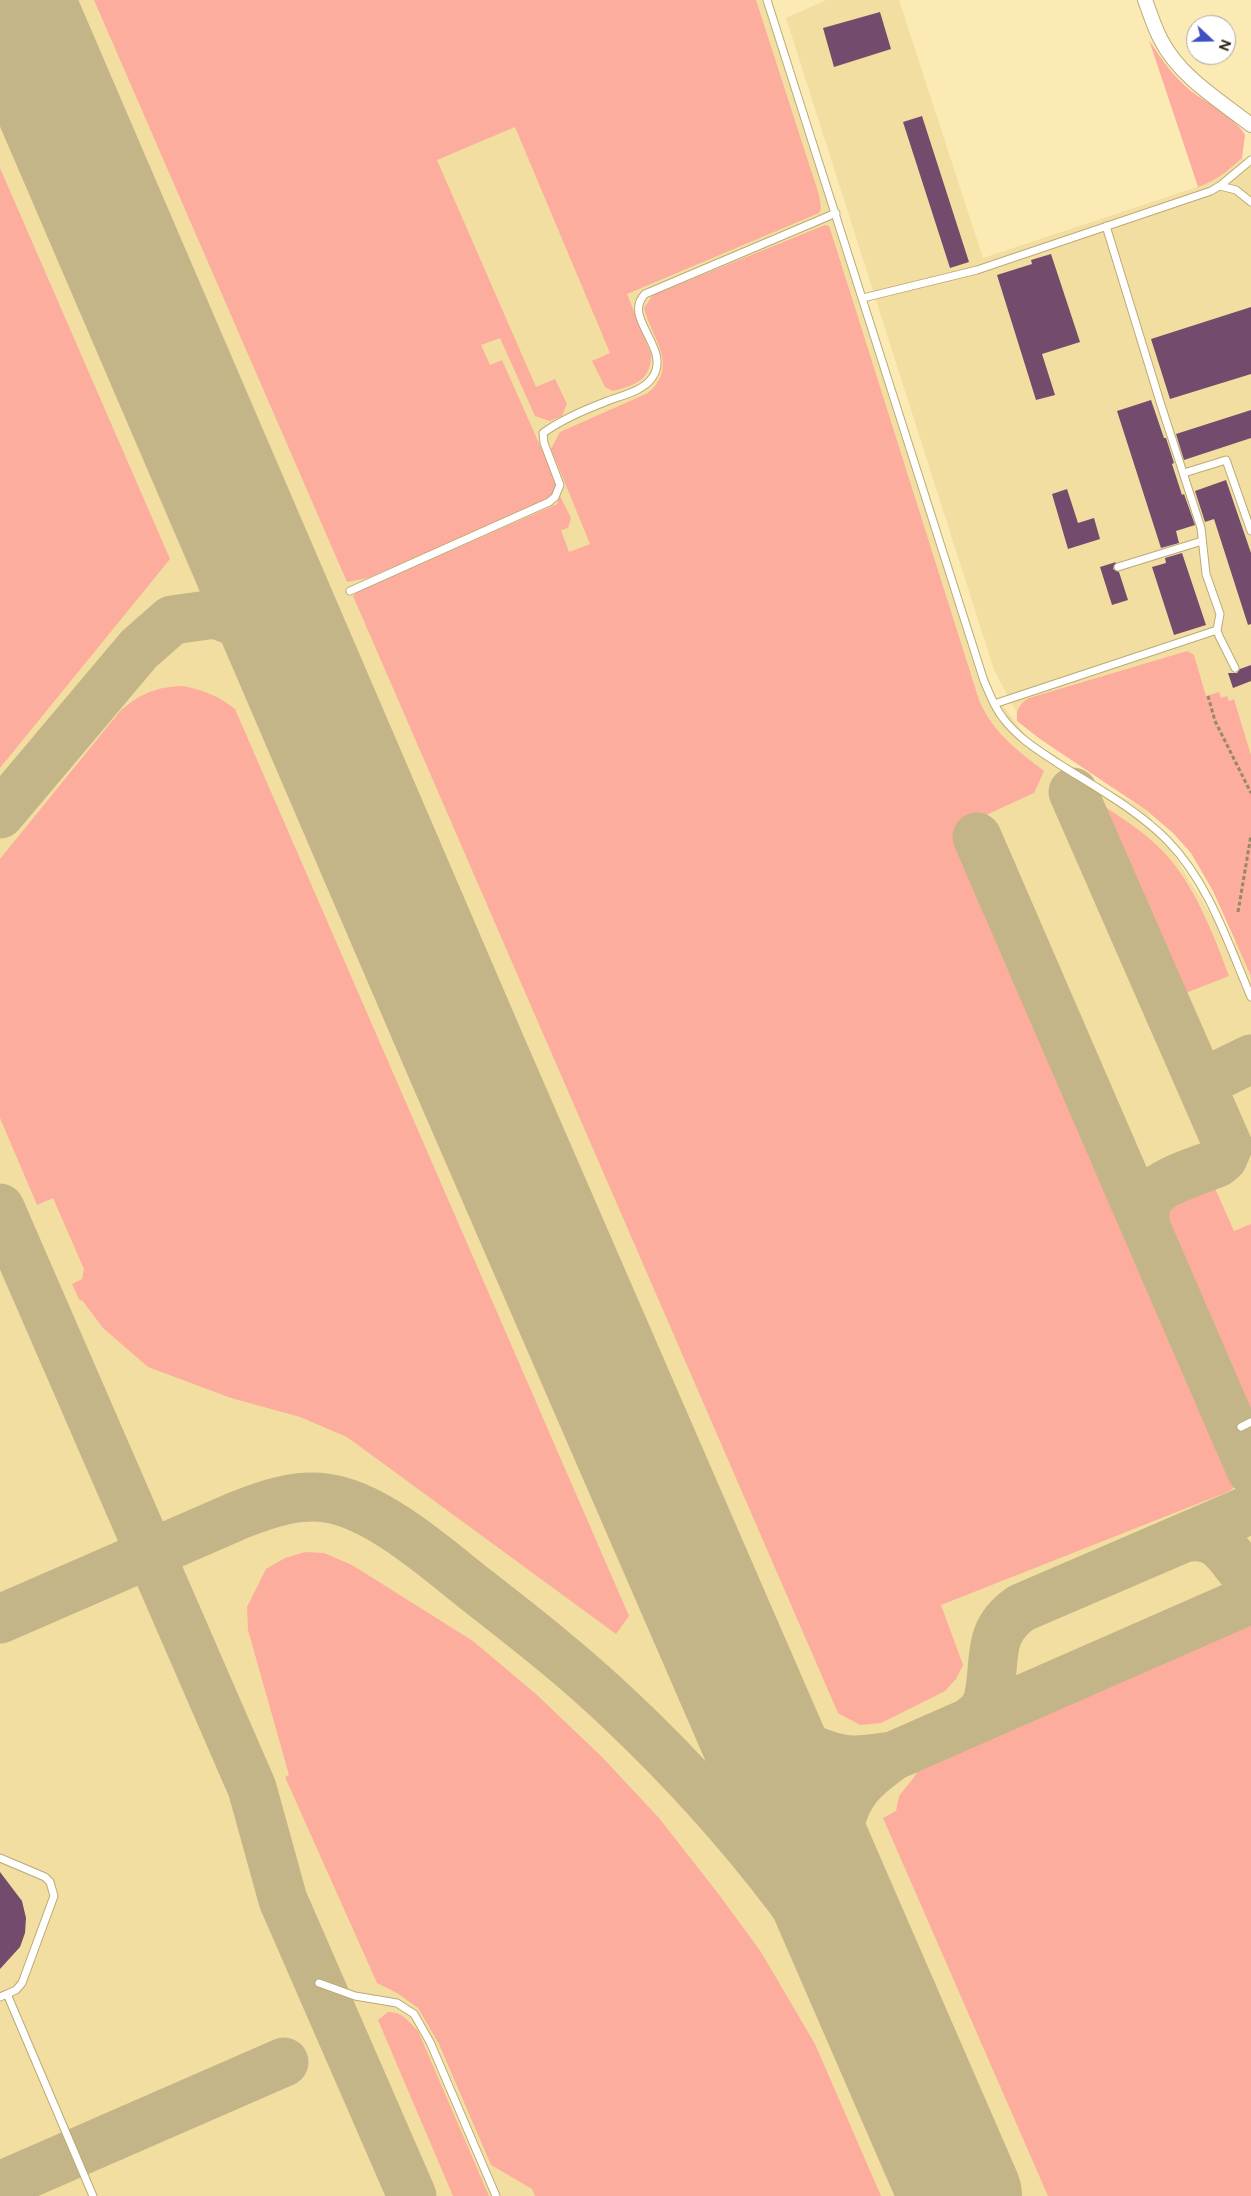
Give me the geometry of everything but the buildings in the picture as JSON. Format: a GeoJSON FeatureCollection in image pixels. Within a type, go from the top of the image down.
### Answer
{"type":"FeatureCollection","features":[{"type":"Feature","properties":{"kind":"street"},"geometry":{"type":"LineString","coordinates":[[1144,0],[1161,40],[1175,61],[1198,84],[1251,125]]}},
{"type":"Feature","properties":{"kind":"lane"},"geometry":{"type":"LineString","coordinates":[[767,0],[981,672],[994,704],[1002,717],[1022,739],[1128,808],[1153,827],[1178,852],[1209,901],[1251,997]]}},
{"type":"Feature","properties":{"kind":"lane"},"geometry":{"type":"LineString","coordinates":[[863,298],[977,270],[1211,191],[1220,186],[1251,160]]}},
{"type":"Feature","properties":{"kind":"lane"},"geometry":{"type":"LineString","coordinates":[[1220,186],[1236,190],[1251,202]]}},
{"type":"Feature","properties":{"kind":"lane"},"geometry":{"type":"LineString","coordinates":[[350,591],[549,502],[556,497],[560,485],[544,443],[543,433],[604,402],[639,388],[652,378],[656,370],[656,352],[637,309],[639,300],[645,294],[836,213]]}},
{"type":"Feature","properties":{"kind":"lane"},"geometry":{"type":"LineString","coordinates":[[1106,226],[1201,528],[1206,574],[1220,614],[1217,630],[1235,668]]}},
{"type":"Feature","properties":{"kind":"lane"},"geometry":{"type":"LineString","coordinates":[[1184,473],[1226,460],[1251,532]]}},
{"type":"Feature","properties":{"kind":"lane"},"geometry":{"type":"LineString","coordinates":[[1118,567],[1202,541]]}},
{"type":"Feature","properties":{"kind":"lane"},"geometry":{"type":"LineString","coordinates":[[994,704],[1217,630]]}},
{"type":"Feature","properties":{"kind":"lane"},"geometry":{"type":"LineString","coordinates":[[1242,1427],[1251,1422]]}},
{"type":"Feature","properties":{"kind":"lane"},"geometry":{"type":"LineString","coordinates":[[0,1858],[45,1877],[50,1882],[54,1896],[22,1983],[16,1990],[3,1996],[93,2196]]}},
{"type":"Feature","properties":{"kind":"lane"},"geometry":{"type":"LineString","coordinates":[[319,1983],[355,1996],[397,2003],[414,2014],[430,2042],[496,2196]]}},
{"type":"Feature","properties":{"kind":"path"},"geometry":{"type":"LineString","coordinates":[[1208,696],[1215,721],[1251,793]]}},
{"type":"Feature","properties":{"kind":"path"},"geometry":{"type":"LineString","coordinates":[[1238,912],[1251,835]]}},
{"type":"Feature","properties":{"kind":"shaded area"},"geometry":{"type":"Polygon","coordinates":[[[0,0],[766,0],[984,681],[1036,749],[1146,810],[1228,943],[1251,943],[1251,2196],[0,2196],[0,0]]]}},
{"type":"Feature","properties":{"kind":"shaded area"},"geometry":{"type":"Polygon","coordinates":[[[94,0],[756,0],[819,195],[821,209],[819,213],[627,294],[651,354],[650,363],[645,376],[641,380],[635,384],[613,391],[605,387],[592,361],[610,353],[515,127],[437,160],[536,387],[555,379],[567,404],[562,416],[550,421],[535,416],[500,338],[481,345],[490,365],[502,360],[558,486],[556,493],[549,499],[368,578],[347,582],[94,0]]]}},
{"type":"Feature","properties":{"kind":"shaded area"},"geometry":{"type":"Polygon","coordinates":[[[826,0],[899,0],[983,258],[1203,185],[1230,169],[1242,158],[1251,166],[1251,755],[1234,699],[1228,701],[1221,698],[1206,697],[1194,656],[1187,651],[1029,698],[1019,705],[1017,713],[994,670],[786,18],[826,0]]]}},
{"type":"Feature","properties":{"kind":"shaded area"},"geometry":{"type":"Polygon","coordinates":[[[1149,40],[1179,80],[1191,91],[1228,117],[1245,135],[1242,158],[1221,175],[1198,187],[1149,40]]]}},
{"type":"Feature","properties":{"kind":"shaded area"},"geometry":{"type":"Polygon","coordinates":[[[0,168],[170,559],[0,768],[0,168]]]}},
{"type":"Feature","properties":{"kind":"shaded area"},"geometry":{"type":"Polygon","coordinates":[[[825,225],[829,226],[832,235],[979,700],[991,722],[1007,740],[1044,771],[1034,793],[962,826],[1238,1466],[1241,1481],[1230,1491],[941,1605],[963,1665],[956,1679],[945,1691],[881,1723],[860,1725],[838,1713],[353,596],[358,591],[557,504],[560,496],[571,518],[568,528],[561,530],[569,552],[590,544],[551,449],[560,432],[648,393],[657,383],[662,373],[663,362],[644,308],[653,295],[825,225]]]}},
{"type":"Feature","properties":{"kind":"shaded area"},"geometry":{"type":"Polygon","coordinates":[[[1187,651],[1194,655],[1206,696],[1219,692],[1221,698],[1227,696],[1229,701],[1234,699],[1251,755],[1251,976],[1213,891],[1191,853],[1173,833],[1146,810],[1040,739],[1017,721],[1019,707],[1029,698],[1187,651]]]}},
{"type":"Feature","properties":{"kind":"shaded area"},"geometry":{"type":"Polygon","coordinates":[[[183,686],[210,694],[223,700],[235,709],[629,1616],[616,1634],[347,1437],[300,1417],[231,1398],[148,1367],[103,1328],[82,1300],[80,1301],[72,1284],[82,1279],[84,1269],[53,1198],[37,1205],[0,1118],[0,859],[121,710],[150,692],[183,686]]]}},
{"type":"Feature","properties":{"kind":"shaded area"},"geometry":{"type":"Polygon","coordinates":[[[1081,792],[1139,830],[1169,858],[1196,899],[1211,930],[1229,976],[1178,996],[1166,971],[1156,973],[1081,792]]]}},
{"type":"Feature","properties":{"kind":"shaded area"},"geometry":{"type":"Polygon","coordinates":[[[1202,1182],[1213,1184],[1234,1231],[1251,1224],[1251,1418],[1239,1423],[1153,1225],[1158,1207],[1163,1200],[1176,1192],[1202,1182]]]}},
{"type":"Feature","properties":{"kind":"shaded area"},"geometry":{"type":"Polygon","coordinates":[[[305,1552],[324,1553],[352,1565],[473,1641],[537,1695],[602,1757],[659,1818],[761,1952],[815,2044],[881,2196],[535,2196],[532,2189],[491,2165],[439,2044],[418,2008],[397,1993],[377,1983],[285,1777],[289,1775],[248,1630],[247,1607],[266,1569],[285,1558],[305,1552]]]}},
{"type":"Feature","properties":{"kind":"shaded area"},"geometry":{"type":"Polygon","coordinates":[[[1251,1621],[1251,2196],[1048,2196],[883,1818],[896,1811],[899,1796],[915,1776],[920,1765],[1251,1621]]]}},
{"type":"Feature","properties":{"kind":"shaded area"},"geometry":{"type":"Polygon","coordinates":[[[388,2012],[401,2015],[418,2031],[489,2196],[453,2196],[378,2020],[388,2012]]]}},
{"type":"Feature","properties":{"kind":"taxiway"},"geometry":{"type":"LineString","coordinates":[[0,814],[139,649],[172,620],[215,614],[241,624],[293,653]]}},
{"type":"Feature","properties":{"kind":"taxiway"},"geometry":{"type":"LineString","coordinates":[[1073,792],[1228,1146],[1223,1158],[1217,1163],[1169,1182],[1153,1194],[1146,1205],[1145,1223]]}},
{"type":"Feature","properties":{"kind":"taxiway"},"geometry":{"type":"LineString","coordinates":[[977,837],[1251,1470]]}},
{"type":"Feature","properties":{"kind":"taxiway"},"geometry":{"type":"LineString","coordinates":[[1206,1093],[1207,1083],[1210,1079],[1251,1059]]}},
{"type":"Feature","properties":{"kind":"taxiway"},"geometry":{"type":"LineString","coordinates":[[0,1208],[252,1788],[283,1900],[412,2196]]}},
{"type":"Feature","properties":{"kind":"taxiway"},"geometry":{"type":"LineString","coordinates":[[0,1619],[239,1515],[282,1501],[304,1497],[326,1498],[345,1502],[384,1521],[423,1547],[585,1678],[664,1753],[748,1846],[824,1945],[858,1997],[920,2105],[962,2196]]}},
{"type":"Feature","properties":{"kind":"taxiway"},"geometry":{"type":"LineString","coordinates":[[970,1722],[982,1712],[987,1703],[996,1639],[1001,1628],[1009,1618],[1021,1608],[1251,1509]]}},
{"type":"Feature","properties":{"kind":"taxiway"},"geometry":{"type":"LineString","coordinates":[[1190,1537],[1201,1537],[1218,1544],[1251,1580]]}},
{"type":"Feature","properties":{"kind":"taxiway"},"geometry":{"type":"LineString","coordinates":[[829,1893],[834,1851],[840,1823],[850,1797],[862,1782],[893,1756],[1251,1599]]}},
{"type":"Feature","properties":{"kind":"taxiway"},"geometry":{"type":"LineString","coordinates":[[750,1710],[794,1740],[829,1756],[855,1760],[893,1756]]}},
{"type":"Feature","properties":{"kind":"taxiway"},"geometry":{"type":"LineString","coordinates":[[0,2186],[284,2062]]}},
{"type":"Feature","properties":{"kind":"runway"},"geometry":{"type":"LineString","coordinates":[[12,0],[468,1061],[961,2196]]}}]}
